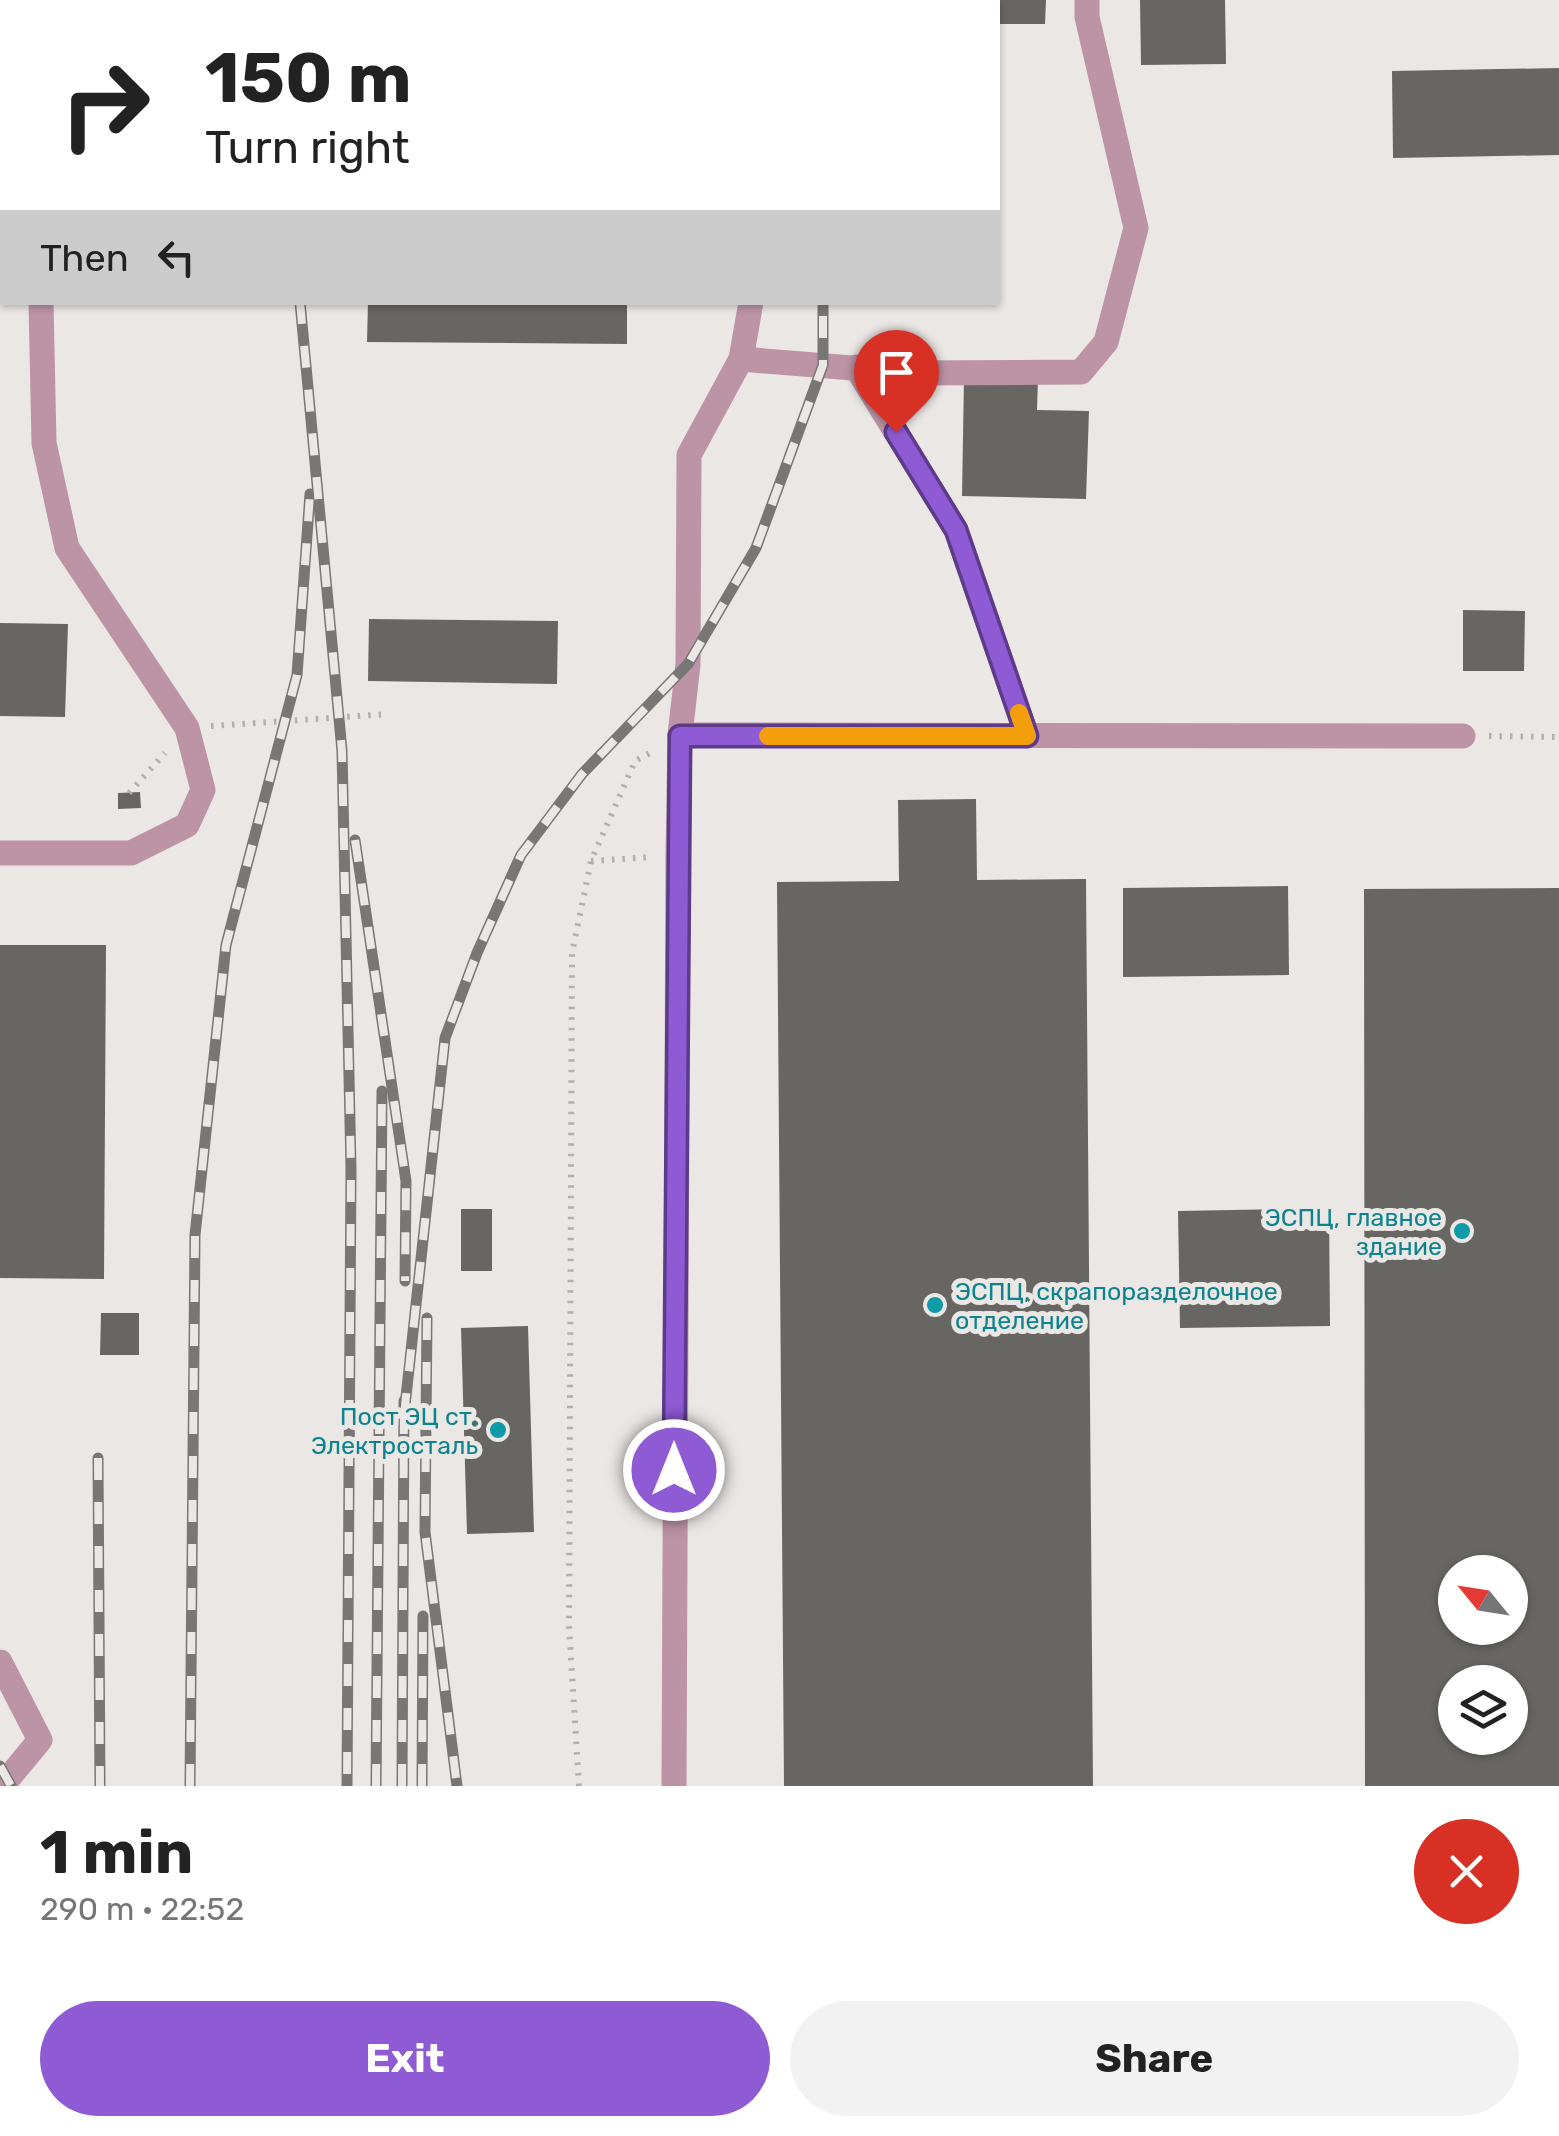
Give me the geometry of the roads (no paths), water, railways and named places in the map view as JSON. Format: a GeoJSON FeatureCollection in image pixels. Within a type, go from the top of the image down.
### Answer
{"type":"FeatureCollection","features":[{"type":"Feature","properties":{"kind":"street"},"geometry":{"type":"LineString","coordinates":[[741,359],[914,373],[1082,372],[1106,342],[1136,228],[1087,17],[1087,0]]}},
{"type":"Feature","properties":{"kind":"street"},"geometry":{"type":"LineString","coordinates":[[0,852],[131,853],[187,825],[203,790],[187,728],[67,548],[44,444],[41,305]]}},
{"type":"Feature","properties":{"kind":"street"},"geometry":{"type":"LineString","coordinates":[[674,1786],[678,856],[680,736],[688,664],[689,455],[741,359],[750,305]]}},
{"type":"Feature","properties":{"kind":"street"},"geometry":{"type":"LineString","coordinates":[[856,366],[956,530],[1027,736]]}},
{"type":"Feature","properties":{"kind":"street"},"geometry":{"type":"LineString","coordinates":[[680,736],[1463,736]]}},
{"type":"Feature","properties":{"kind":"street"},"geometry":{"type":"LineString","coordinates":[[0,1662],[40,1740],[2,1786]]}},
{"type":"Feature","properties":{"kind":"railway"},"geometry":{"type":"LineString","coordinates":[[300,305],[342,751],[351,1169],[347,1786]]}},
{"type":"Feature","properties":{"kind":"railway"},"geometry":{"type":"LineString","coordinates":[[404,1415],[445,1038],[477,953],[521,855],[582,774],[688,664],[756,548],[823,365],[823,305]]}},
{"type":"Feature","properties":{"kind":"railway"},"geometry":{"type":"LineString","coordinates":[[190,1786],[195,1235],[226,945],[297,675],[310,494]]}},
{"type":"Feature","properties":{"kind":"railway"},"geometry":{"type":"LineString","coordinates":[[355,840],[406,1181],[405,1281]]}},
{"type":"Feature","properties":{"kind":"railway"},"geometry":{"type":"LineString","coordinates":[[376,1786],[382,1091]]}},
{"type":"Feature","properties":{"kind":"railway"},"geometry":{"type":"LineString","coordinates":[[427,1318],[425,1532],[457,1786]]}},
{"type":"Feature","properties":{"kind":"railway"},"geometry":{"type":"LineString","coordinates":[[402,1786],[404,1401]]}},
{"type":"Feature","properties":{"kind":"railway"},"geometry":{"type":"LineString","coordinates":[[98,1458],[100,1786]]}},
{"type":"Feature","properties":{"kind":"railway"},"geometry":{"type":"LineString","coordinates":[[422,1786],[423,1616]]}},
{"type":"Feature","properties":{"kind":"railway"},"geometry":{"type":"LineString","coordinates":[[0,1766],[11,1786]]}},
{"type":"Feature","properties":{"kind":"place","name":"ЭСПЦ, главное здание"},"geometry":{"type":"Point","coordinates":[1462,1231]}},
{"type":"Feature","properties":{"kind":"place","name":"ЭСПЦ, скрапоразделочное отделение"},"geometry":{"type":"Point","coordinates":[935,1305]}},
{"type":"Feature","properties":{"kind":"place","name":"Пост ЭЦ ст. Электросталь"},"geometry":{"type":"Point","coordinates":[498,1430]}}]}
